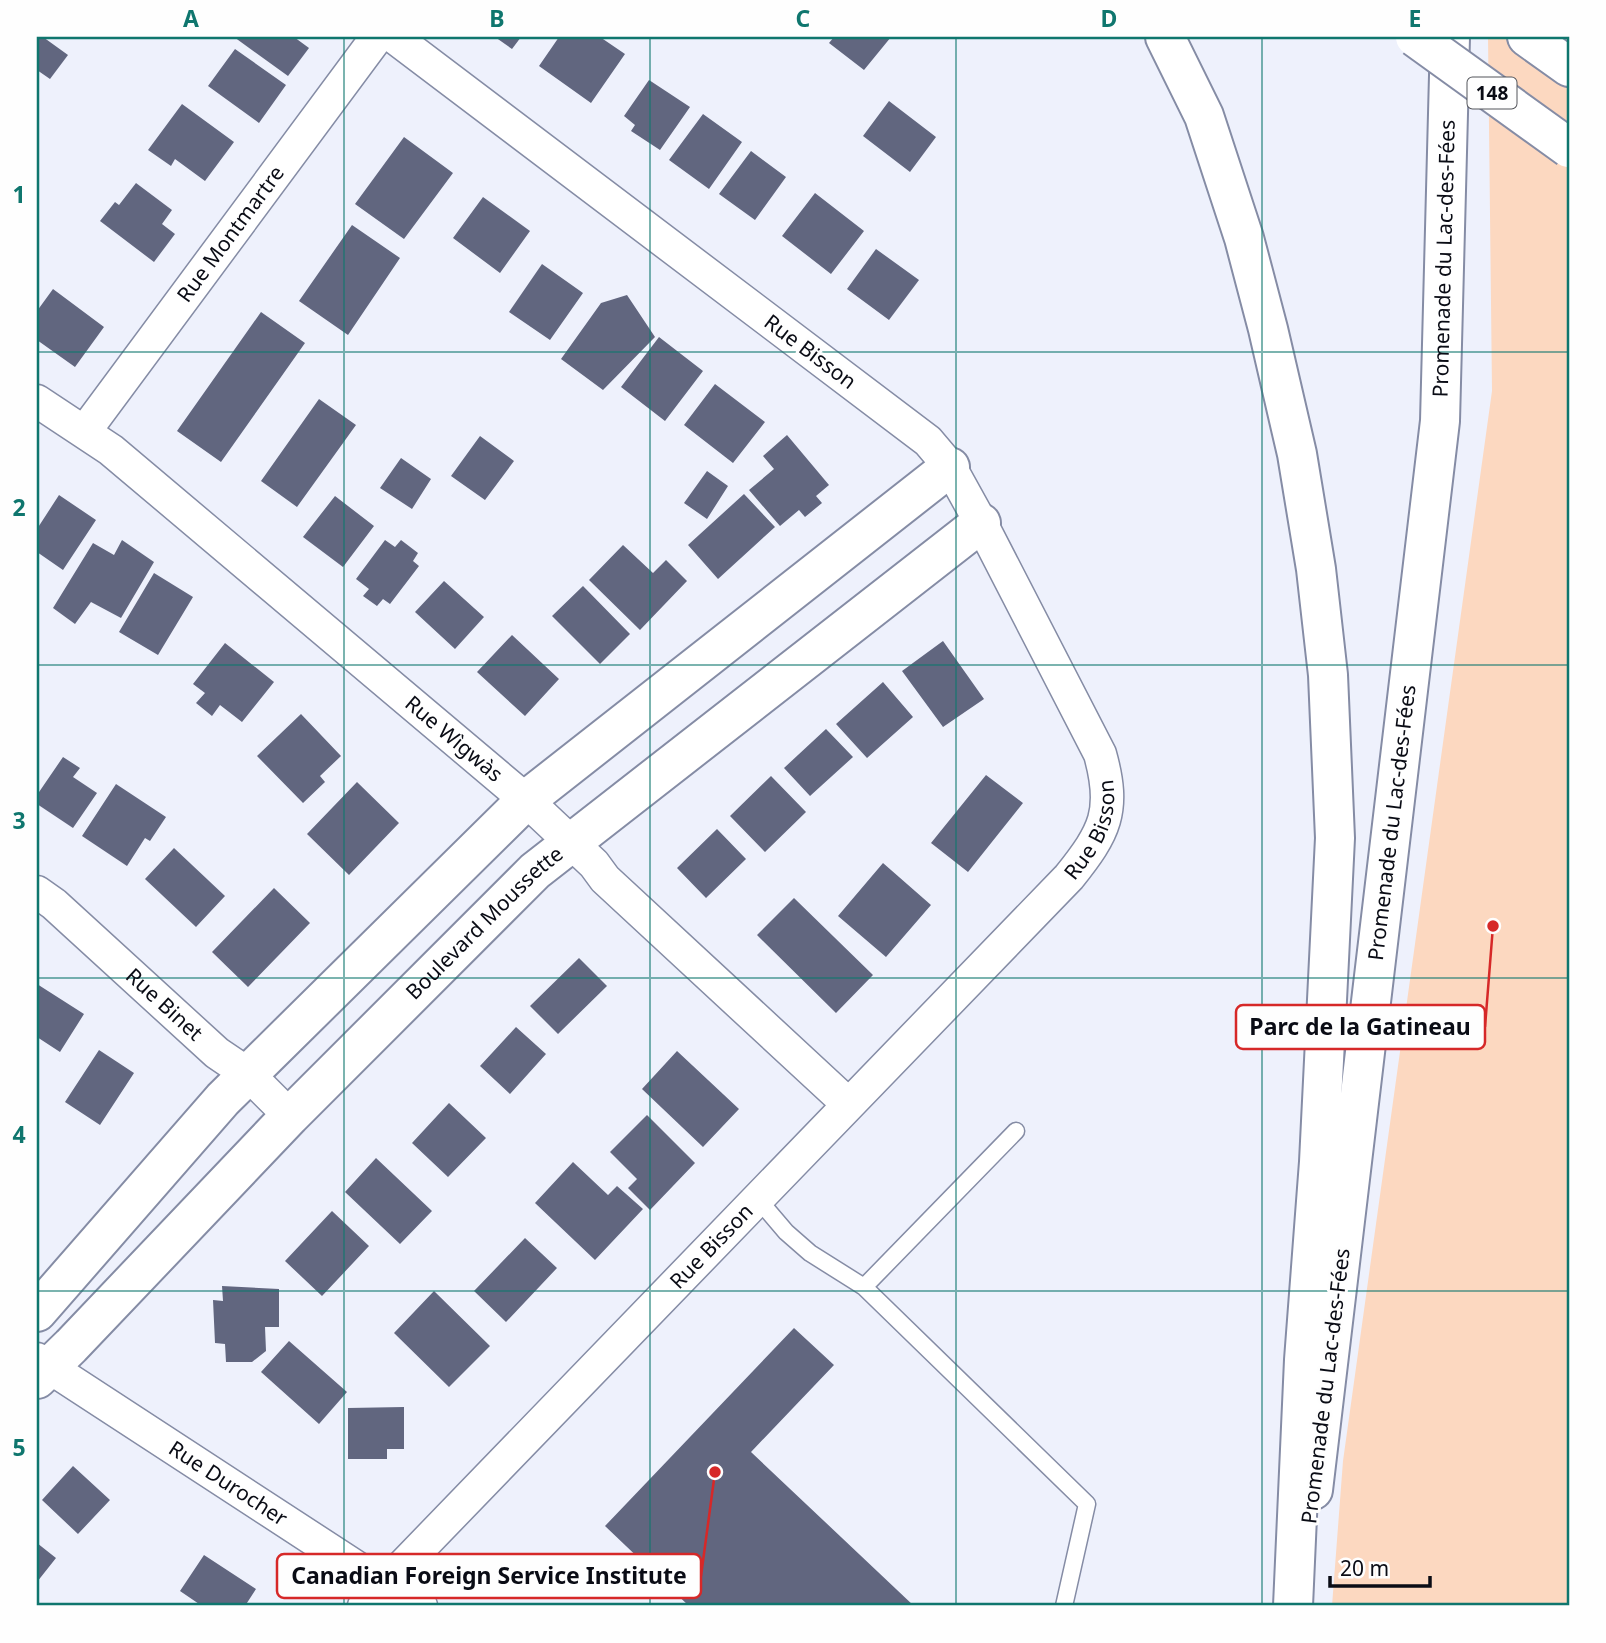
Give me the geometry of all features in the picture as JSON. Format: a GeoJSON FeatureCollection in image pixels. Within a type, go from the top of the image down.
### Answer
{"type":"FeatureCollection","features":[{"type":"Feature","properties":{"kind":"main road"},"geometry":{"type":"LineString","coordinates":[[1165,37],[1204,116],[1244,238],[1268,329],[1297,454],[1316,569],[1328,675],[1335,838],[1320,1149],[1304,1360],[1293,1606]]}},
{"type":"Feature","properties":{"kind":"main road","name":"148"},"geometry":{"type":"LineString","coordinates":[[1415,37],[1569,148]]}},
{"type":"Feature","properties":{"kind":"main road","name":"Promenade du Lac-des-Fées"},"geometry":{"type":"LineString","coordinates":[[1299,1606],[1440,421],[1450,37]]}},
{"type":"Feature","properties":{"kind":"main road"},"geometry":{"type":"LineString","coordinates":[[1527,37],[1569,67]]}},
{"type":"Feature","properties":{"kind":"main road"},"geometry":{"type":"LineString","coordinates":[[37,1312],[248,1074],[526,800],[950,467]]}},
{"type":"Feature","properties":{"kind":"main road","name":"Boulevard Moussette"},"geometry":{"type":"LineString","coordinates":[[41,1368],[71,1346],[290,1116],[535,872],[571,841],[981,523]]}},
{"type":"Feature","properties":{"kind":"street","name":"Rue Montmartre"},"geometry":{"type":"LineString","coordinates":[[85,431],[377,37]]}},
{"type":"Feature","properties":{"kind":"street","name":"Rue Bisson"},"geometry":{"type":"LineString","coordinates":[[374,1596],[1069,877],[1100,832],[1108,807],[1108,782],[1100,754],[981,523],[950,467],[928,441],[394,37]]}},
{"type":"Feature","properties":{"kind":"street","name":"Rue Wìgwàs"},"geometry":{"type":"LineString","coordinates":[[37,401],[111,450],[526,800],[571,841],[605,878],[848,1104]]}},
{"type":"Feature","properties":{"kind":"street","name":"Rue Binet"},"geometry":{"type":"LineString","coordinates":[[37,892],[54,904],[217,1053],[248,1074],[290,1116]]}},
{"type":"Feature","properties":{"kind":"street","name":"Rue Durocher"},"geometry":{"type":"LineString","coordinates":[[41,1368],[374,1596],[421,1606]]}},
{"type":"Feature","properties":{"kind":"lane"},"geometry":{"type":"LineString","coordinates":[[864,1287],[1016,1131]]}},
{"type":"Feature","properties":{"kind":"lane"},"geometry":{"type":"LineString","coordinates":[[757,1198],[786,1232],[810,1253],[864,1287],[1087,1504],[1064,1606]]}},
{"type":"Feature","properties":{"kind":"shaded area"},"geometry":{"type":"Polygon","coordinates":[[[1488,37],[1569,37],[1569,1606],[1332,1606],[1343,1461],[1492,391],[1488,37]]]}},
{"type":"Feature","properties":{"kind":"building"},"geometry":{"type":"Polygon","coordinates":[[[37,37],[43,37],[68,55],[50,79],[37,70],[37,37]]]}},
{"type":"Feature","properties":{"kind":"building"},"geometry":{"type":"Polygon","coordinates":[[[234,37],[294,37],[309,48],[288,76],[234,37]]]}},
{"type":"Feature","properties":{"kind":"building"},"geometry":{"type":"Polygon","coordinates":[[[495,37],[521,37],[512,49],[495,37]]]}},
{"type":"Feature","properties":{"kind":"building"},"geometry":{"type":"Polygon","coordinates":[[[559,37],[600,37],[625,54],[591,103],[539,66],[559,37]]]}},
{"type":"Feature","properties":{"kind":"building"},"geometry":{"type":"Polygon","coordinates":[[[834,37],[891,37],[864,70],[829,43],[834,37]]]}},
{"type":"Feature","properties":{"kind":"building"},"geometry":{"type":"Polygon","coordinates":[[[235,49],[286,85],[259,123],[208,86],[235,49]]]}},
{"type":"Feature","properties":{"kind":"building"},"geometry":{"type":"Polygon","coordinates":[[[649,80],[690,107],[660,150],[631,131],[635,125],[624,116],[649,80]]]}},
{"type":"Feature","properties":{"kind":"building"},"geometry":{"type":"Polygon","coordinates":[[[889,101],[936,137],[910,172],[863,136],[889,101]]]}},
{"type":"Feature","properties":{"kind":"building"},"geometry":{"type":"Polygon","coordinates":[[[182,104],[234,142],[205,181],[175,159],[171,166],[148,150],[182,104]]]}},
{"type":"Feature","properties":{"kind":"building"},"geometry":{"type":"Polygon","coordinates":[[[703,114],[742,142],[709,189],[669,160],[703,114]]]}},
{"type":"Feature","properties":{"kind":"building"},"geometry":{"type":"Polygon","coordinates":[[[404,137],[453,173],[404,239],[355,204],[404,137]]]}},
{"type":"Feature","properties":{"kind":"building"},"geometry":{"type":"Polygon","coordinates":[[[751,151],[786,177],[755,220],[719,194],[751,151]]]}},
{"type":"Feature","properties":{"kind":"building"},"geometry":{"type":"Polygon","coordinates":[[[136,183],[172,210],[162,224],[175,234],[154,262],[100,221],[115,202],[119,205],[136,183]]]}},
{"type":"Feature","properties":{"kind":"building"},"geometry":{"type":"Polygon","coordinates":[[[815,193],[864,231],[831,274],[782,236],[815,193]]]}},
{"type":"Feature","properties":{"kind":"building"},"geometry":{"type":"Polygon","coordinates":[[[483,197],[530,231],[500,273],[453,238],[483,197]]]}},
{"type":"Feature","properties":{"kind":"building"},"geometry":{"type":"Polygon","coordinates":[[[352,225],[400,258],[348,335],[299,301],[352,225]]]}},
{"type":"Feature","properties":{"kind":"building"},"geometry":{"type":"Polygon","coordinates":[[[876,249],[919,280],[889,320],[847,289],[876,249]]]}},
{"type":"Feature","properties":{"kind":"building"},"geometry":{"type":"Polygon","coordinates":[[[542,264],[583,293],[550,340],[509,312],[542,264]]]}},
{"type":"Feature","properties":{"kind":"building"},"geometry":{"type":"Polygon","coordinates":[[[53,289],[104,327],[75,367],[37,340],[37,311],[53,289]]]}},
{"type":"Feature","properties":{"kind":"building"},"geometry":{"type":"Polygon","coordinates":[[[627,295],[655,337],[603,390],[561,359],[601,303],[627,295]]]}},
{"type":"Feature","properties":{"kind":"building"},"geometry":{"type":"Polygon","coordinates":[[[261,312],[305,343],[221,462],[177,431],[261,312]]]}},
{"type":"Feature","properties":{"kind":"building"},"geometry":{"type":"Polygon","coordinates":[[[659,337],[703,371],[665,421],[621,387],[659,337]]]}},
{"type":"Feature","properties":{"kind":"building"},"geometry":{"type":"Polygon","coordinates":[[[715,384],[765,422],[733,463],[684,425],[715,384]]]}},
{"type":"Feature","properties":{"kind":"building"},"geometry":{"type":"Polygon","coordinates":[[[319,399],[356,425],[297,507],[261,481],[319,399]]]}},
{"type":"Feature","properties":{"kind":"building"},"geometry":{"type":"Polygon","coordinates":[[[787,435],[829,485],[816,496],[822,503],[805,517],[799,510],[780,526],[749,490],[774,469],[763,456],[787,435]]]}},
{"type":"Feature","properties":{"kind":"building"},"geometry":{"type":"Polygon","coordinates":[[[480,436],[514,461],[485,500],[451,476],[480,436]]]}},
{"type":"Feature","properties":{"kind":"building"},"geometry":{"type":"Polygon","coordinates":[[[401,458],[431,479],[412,509],[380,488],[401,458]]]}},
{"type":"Feature","properties":{"kind":"building"},"geometry":{"type":"Polygon","coordinates":[[[707,471],[728,486],[707,519],[684,503],[707,471]]]}},
{"type":"Feature","properties":{"kind":"building"},"geometry":{"type":"Polygon","coordinates":[[[744,494],[775,527],[718,579],[688,545],[744,494]]]}},
{"type":"Feature","properties":{"kind":"building"},"geometry":{"type":"Polygon","coordinates":[[[59,495],[96,520],[63,570],[37,552],[37,529],[59,495]]]}},
{"type":"Feature","properties":{"kind":"building"},"geometry":{"type":"Polygon","coordinates":[[[335,496],[374,526],[343,567],[303,537],[335,496]]]}},
{"type":"Feature","properties":{"kind":"building"},"geometry":{"type":"Polygon","coordinates":[[[122,540],[154,562],[121,618],[91,602],[75,624],[53,608],[93,543],[114,555],[122,540]]]}},
{"type":"Feature","properties":{"kind":"building"},"geometry":{"type":"Polygon","coordinates":[[[385,540],[395,547],[401,540],[418,553],[413,561],[419,566],[390,604],[383,599],[377,606],[363,596],[369,589],[356,579],[385,540]]]}},
{"type":"Feature","properties":{"kind":"building"},"geometry":{"type":"Polygon","coordinates":[[[623,545],[653,573],[666,560],[687,581],[640,630],[589,580],[623,545]]]}},
{"type":"Feature","properties":{"kind":"building"},"geometry":{"type":"Polygon","coordinates":[[[154,573],[193,597],[158,655],[119,632],[154,573]]]}},
{"type":"Feature","properties":{"kind":"building"},"geometry":{"type":"Polygon","coordinates":[[[444,581],[484,617],[455,649],[415,612],[444,581]]]}},
{"type":"Feature","properties":{"kind":"building"},"geometry":{"type":"Polygon","coordinates":[[[583,586],[630,634],[600,664],[552,616],[583,586]]]}},
{"type":"Feature","properties":{"kind":"building"},"geometry":{"type":"Polygon","coordinates":[[[512,635],[559,679],[525,716],[477,672],[512,635]]]}},
{"type":"Feature","properties":{"kind":"building"},"geometry":{"type":"Polygon","coordinates":[[[943,641],[984,699],[943,727],[902,671],[943,641]]]}},
{"type":"Feature","properties":{"kind":"building"},"geometry":{"type":"Polygon","coordinates":[[[225,643],[274,682],[242,722],[220,705],[212,716],[196,703],[205,693],[193,684],[225,643]]]}},
{"type":"Feature","properties":{"kind":"building"},"geometry":{"type":"Polygon","coordinates":[[[883,682],[913,717],[867,758],[836,724],[883,682]]]}},
{"type":"Feature","properties":{"kind":"building"},"geometry":{"type":"Polygon","coordinates":[[[301,714],[341,756],[320,776],[325,782],[303,803],[257,756],[301,714]]]}},
{"type":"Feature","properties":{"kind":"building"},"geometry":{"type":"Polygon","coordinates":[[[826,729],[853,757],[810,796],[784,768],[826,729]]]}},
{"type":"Feature","properties":{"kind":"building"},"geometry":{"type":"Polygon","coordinates":[[[63,757],[80,768],[73,777],[97,793],[73,828],[37,804],[37,795],[63,757]]]}},
{"type":"Feature","properties":{"kind":"building"},"geometry":{"type":"Polygon","coordinates":[[[986,775],[1023,803],[968,872],[931,843],[986,775]]]}},
{"type":"Feature","properties":{"kind":"building"},"geometry":{"type":"Polygon","coordinates":[[[771,776],[806,812],[765,852],[730,816],[771,776]]]}},
{"type":"Feature","properties":{"kind":"building"},"geometry":{"type":"Polygon","coordinates":[[[357,782],[399,823],[349,875],[307,834],[357,782]]]}},
{"type":"Feature","properties":{"kind":"building"},"geometry":{"type":"Polygon","coordinates":[[[116,784],[166,817],[150,841],[145,838],[127,866],[82,836],[116,784]]]}},
{"type":"Feature","properties":{"kind":"building"},"geometry":{"type":"Polygon","coordinates":[[[717,829],[746,859],[706,898],[677,868],[717,829]]]}},
{"type":"Feature","properties":{"kind":"building"},"geometry":{"type":"Polygon","coordinates":[[[174,848],[225,896],[196,927],[145,879],[174,848]]]}},
{"type":"Feature","properties":{"kind":"building"},"geometry":{"type":"Polygon","coordinates":[[[883,863],[931,905],[886,957],[838,916],[883,863]]]}},
{"type":"Feature","properties":{"kind":"building"},"geometry":{"type":"Polygon","coordinates":[[[274,888],[310,923],[248,987],[212,952],[274,888]]]}},
{"type":"Feature","properties":{"kind":"building"},"geometry":{"type":"Polygon","coordinates":[[[794,898],[873,975],[836,1013],[757,935],[794,898]]]}},
{"type":"Feature","properties":{"kind":"building"},"geometry":{"type":"Polygon","coordinates":[[[579,958],[607,986],[558,1034],[530,1006],[579,958]]]}},
{"type":"Feature","properties":{"kind":"building"},"geometry":{"type":"Polygon","coordinates":[[[37,984],[84,1014],[60,1052],[37,1037],[37,984]]]}},
{"type":"Feature","properties":{"kind":"building"},"geometry":{"type":"Polygon","coordinates":[[[516,1027],[546,1054],[510,1094],[480,1066],[516,1027]]]}},
{"type":"Feature","properties":{"kind":"building"},"geometry":{"type":"Polygon","coordinates":[[[99,1050],[134,1073],[100,1125],[65,1102],[99,1050]]]}},
{"type":"Feature","properties":{"kind":"building"},"geometry":{"type":"Polygon","coordinates":[[[677,1051],[739,1109],[703,1147],[642,1089],[677,1051]]]}},
{"type":"Feature","properties":{"kind":"building"},"geometry":{"type":"Polygon","coordinates":[[[449,1103],[486,1138],[448,1177],[412,1143],[449,1103]]]}},
{"type":"Feature","properties":{"kind":"building"},"geometry":{"type":"Polygon","coordinates":[[[647,1115],[695,1163],[650,1210],[628,1188],[637,1179],[610,1152],[647,1115]]]}},
{"type":"Feature","properties":{"kind":"building"},"geometry":{"type":"Polygon","coordinates":[[[376,1158],[432,1211],[400,1244],[345,1192],[376,1158]]]}},
{"type":"Feature","properties":{"kind":"building"},"geometry":{"type":"Polygon","coordinates":[[[573,1162],[608,1195],[617,1186],[643,1209],[595,1260],[535,1203],[573,1162]]]}},
{"type":"Feature","properties":{"kind":"building"},"geometry":{"type":"Polygon","coordinates":[[[332,1211],[369,1246],[322,1296],[285,1261],[332,1211]]]}},
{"type":"Feature","properties":{"kind":"building"},"geometry":{"type":"Polygon","coordinates":[[[525,1238],[557,1268],[506,1322],[474,1291],[525,1238]]]}},
{"type":"Feature","properties":{"kind":"building"},"geometry":{"type":"Polygon","coordinates":[[[222,1286],[279,1289],[279,1327],[265,1327],[266,1351],[252,1362],[226,1362],[225,1344],[215,1343],[213,1300],[223,1301],[222,1286]]]}},
{"type":"Feature","properties":{"kind":"building"},"geometry":{"type":"Polygon","coordinates":[[[434,1291],[490,1346],[449,1387],[394,1333],[434,1291]]]}},
{"type":"Feature","properties":{"kind":"building"},"geometry":{"type":"Polygon","coordinates":[[[794,1328],[834,1365],[751,1452],[914,1606],[689,1606],[605,1526],[794,1328]]]}},
{"type":"Feature","properties":{"kind":"building"},"geometry":{"type":"Polygon","coordinates":[[[289,1341],[347,1392],[319,1424],[261,1372],[289,1341]]]}},
{"type":"Feature","properties":{"kind":"building"},"geometry":{"type":"Polygon","coordinates":[[[404,1407],[404,1449],[387,1449],[387,1459],[348,1459],[348,1408],[404,1407]]]}},
{"type":"Feature","properties":{"kind":"building"},"geometry":{"type":"Polygon","coordinates":[[[73,1466],[110,1500],[78,1534],[42,1500],[73,1466]]]}},
{"type":"Feature","properties":{"kind":"building"},"geometry":{"type":"Polygon","coordinates":[[[37,1543],[56,1558],[37,1582],[37,1543]]]}},
{"type":"Feature","properties":{"kind":"building"},"geometry":{"type":"Polygon","coordinates":[[[204,1555],[256,1589],[245,1606],[202,1606],[180,1591],[204,1555]]]}},
{"type":"Feature","properties":{"kind":"place","name":"Parc de la Gatineau"},"geometry":{"type":"Point","coordinates":[1493,926]}},
{"type":"Feature","properties":{"kind":"place","name":"Canadian Foreign Service Institute"},"geometry":{"type":"Point","coordinates":[715,1472]}}]}
